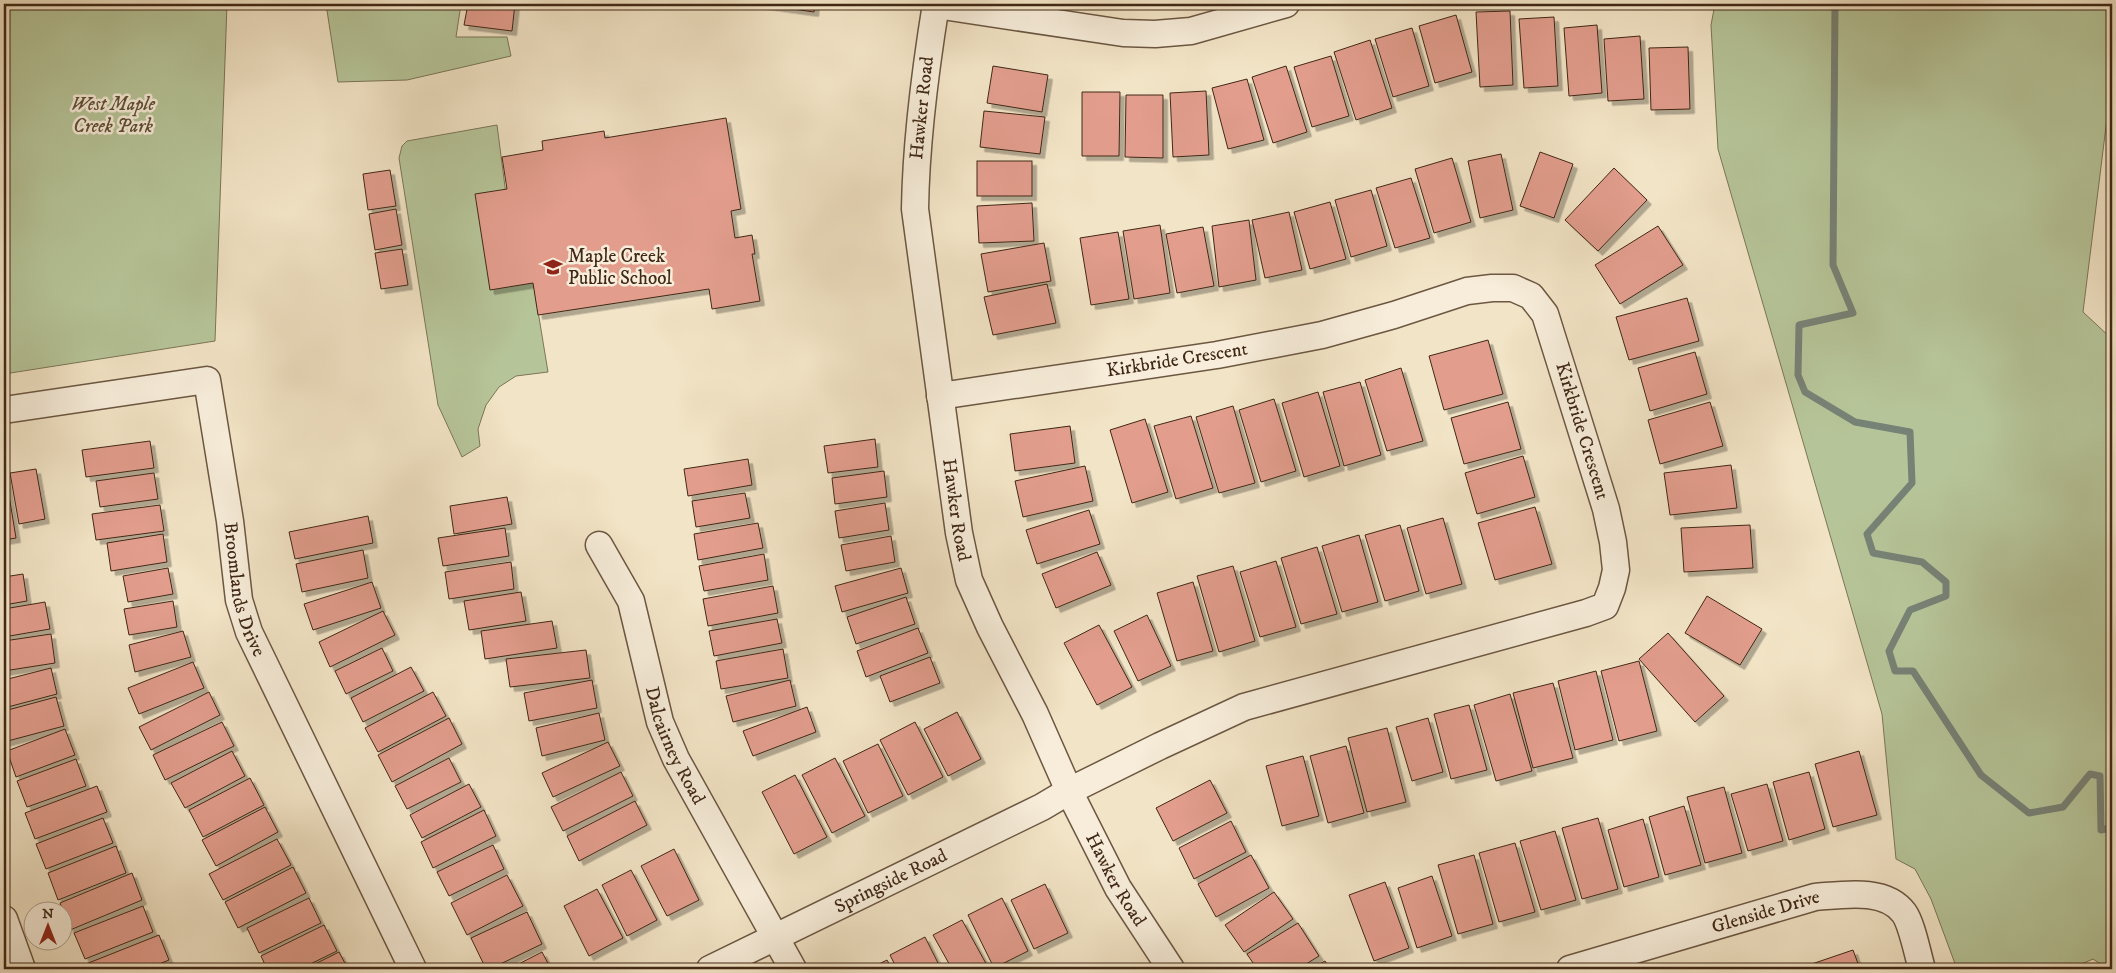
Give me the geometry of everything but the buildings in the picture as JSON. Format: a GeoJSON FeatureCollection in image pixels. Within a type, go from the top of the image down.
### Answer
{"type":"FeatureCollection","features":[{"type":"Feature","properties":{"kind":"street"},"geometry":{"type":"LineString","coordinates":[[936,4],[1122,33],[1155,34],[1191,31],[1286,4]]}},
{"type":"Feature","properties":{"kind":"street","name":"Hawker Road"},"geometry":{"type":"LineString","coordinates":[[936,4],[915,162],[914,209],[959,533],[969,580],[990,628],[1035,714],[1069,791],[1118,888],[1171,969]]}},
{"type":"Feature","properties":{"kind":"street","name":"Kirkbride Crescent"},"geometry":{"type":"LineString","coordinates":[[940,396],[1217,355],[1312,337],[1394,315],[1467,291],[1492,288],[1513,288],[1531,296],[1545,314],[1555,343],[1606,509],[1613,542],[1616,570],[1605,606],[1586,613],[1244,707],[1069,791]]}},
{"type":"Feature","properties":{"kind":"street","name":"Broomlands Drive"},"geometry":{"type":"LineString","coordinates":[[4,410],[207,380],[230,520],[239,600],[249,632],[413,969]]}},
{"type":"Feature","properties":{"kind":"street","name":"Dalcairney Road"},"geometry":{"type":"LineString","coordinates":[[598,545],[631,601],[660,722],[676,759],[704,813],[776,936],[793,969]]}},
{"type":"Feature","properties":{"kind":"street","name":"Springside Road"},"geometry":{"type":"LineString","coordinates":[[710,969],[1042,807],[1069,791]]}},
{"type":"Feature","properties":{"kind":"street","name":"Glenside Drive"},"geometry":{"type":"LineString","coordinates":[[1570,969],[1815,897],[1862,894],[1890,902],[1904,913],[1922,969]]}},
{"type":"Feature","properties":{"kind":"street"},"geometry":{"type":"LineString","coordinates":[[4,919],[22,969]]}},
{"type":"Feature","properties":{"kind":"green space","name":"West Maple Creek Park"},"geometry":{"type":"Polygon","coordinates":[[[4,4],[227,4],[215,341],[4,374],[4,4]]]}},
{"type":"Feature","properties":{"kind":"green space"},"geometry":{"type":"Polygon","coordinates":[[[326,4],[461,4],[456,37],[507,37],[511,56],[407,80],[338,82],[326,4]]]}},
{"type":"Feature","properties":{"kind":"green space"},"geometry":{"type":"Polygon","coordinates":[[[1715,4],[2112,4],[2112,78],[2083,312],[2112,339],[2112,969],[2108,969],[2093,959],[2070,969],[1957,969],[1931,899],[1915,869],[1896,859],[1882,714],[1718,149],[1711,25],[1715,4]]]}},
{"type":"Feature","properties":{"kind":"green space"},"geometry":{"type":"Polygon","coordinates":[[[497,125],[508,210],[521,208],[548,372],[516,376],[499,387],[486,405],[478,429],[480,446],[462,457],[438,405],[399,158],[402,146],[407,141],[497,125]]]}},
{"type":"Feature","properties":{"kind":"waterway"},"geometry":{"type":"LineString","coordinates":[[1835,4],[1833,265],[1853,313],[1799,325],[1798,375],[1805,392],[1855,422],[1910,432],[1912,483],[1867,534],[1873,553],[1922,562],[1946,582],[1946,596],[1910,610],[1889,651],[1895,671],[1913,671],[1981,775],[2029,813],[2063,807],[2090,774],[2100,776],[2101,830],[2112,828]]}},
{"type":"Feature","properties":{"kind":"place","name":"Maple Creek Public School"},"geometry":{"type":"Point","coordinates":[553,267]}}]}
